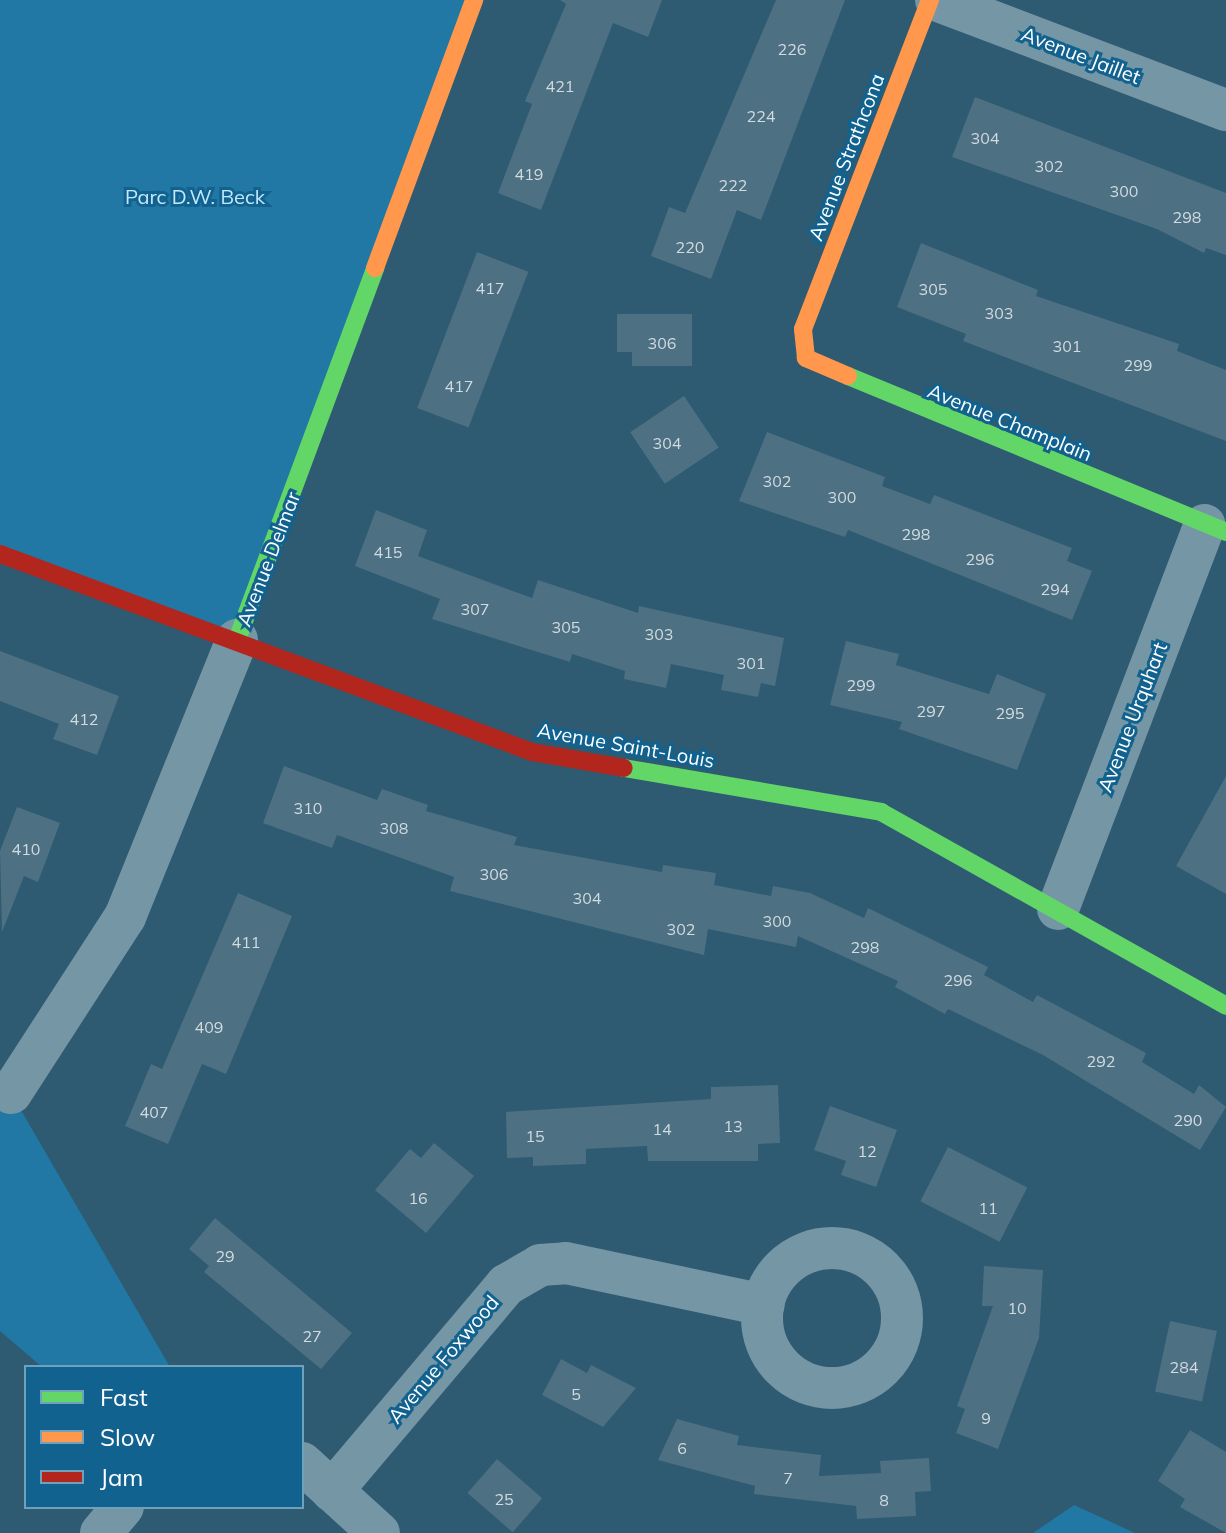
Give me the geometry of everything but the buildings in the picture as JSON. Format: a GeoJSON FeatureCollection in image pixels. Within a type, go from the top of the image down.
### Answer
{"type":"FeatureCollection","features":[{"type":"Feature","properties":{"kind":"street","name":"Avenue Delmar"},"geometry":{"type":"LineString","coordinates":[[11,1093],[125,917],[237,640],[474,0]]}},
{"type":"Feature","properties":{"kind":"street","name":"Avenue Strathcona"},"geometry":{"type":"LineString","coordinates":[[803,329],[930,0]]}},
{"type":"Feature","properties":{"kind":"street","name":"Avenue Jaillet"},"geometry":{"type":"LineString","coordinates":[[936,0],[1226,110]]}},
{"type":"Feature","properties":{"kind":"street","name":"Avenue Champlain"},"geometry":{"type":"LineString","coordinates":[[803,329],[806,358],[831,373],[1216,529]]}},
{"type":"Feature","properties":{"kind":"street","name":"Avenue Urquhart"},"geometry":{"type":"LineString","coordinates":[[1058,909],[1216,529]]}},
{"type":"Feature","properties":{"kind":"street","name":"Avenue Saint-Louis"},"geometry":{"type":"LineString","coordinates":[[0,554],[532,752],[881,812],[1226,1006]]}},
{"type":"Feature","properties":{"kind":"street","name":"Avenue Foxwood"},"geometry":{"type":"LineString","coordinates":[[317,1477],[506,1285],[540,1265],[566,1263],[764,1305]]}},
{"type":"Feature","properties":{"kind":"street"},"geometry":{"type":"LineString","coordinates":[[317,1477],[379,1533]]}},
{"type":"Feature","properties":{"kind":"street"},"geometry":{"type":"LineString","coordinates":[[101,1533],[121,1509]]}},
{"type":"Feature","properties":{"kind":"green space","name":"Parc D.W. Beck"},"geometry":{"type":"Polygon","coordinates":[[[0,0],[472,0],[237,640],[0,554],[0,0]]]}},
{"type":"Feature","properties":{"kind":"green space"},"geometry":{"type":"Polygon","coordinates":[[[0,1093],[11,1093],[169,1365],[40,1365],[0,1331],[0,1093]]]}},
{"type":"Feature","properties":{"kind":"green space"},"geometry":{"type":"Polygon","coordinates":[[[1074,1505],[1135,1533],[1033,1533],[1074,1505]]]}},
{"type":"Feature","properties":{"kind":"traffic: fast"},"geometry":{"type":"LineString","coordinates":[[237,640],[375,268]]}},
{"type":"Feature","properties":{"kind":"traffic: fast"},"geometry":{"type":"LineString","coordinates":[[848,376],[1226,532]]}},
{"type":"Feature","properties":{"kind":"traffic: fast"},"geometry":{"type":"LineString","coordinates":[[624,768],[881,812],[1226,1006]]}},
{"type":"Feature","properties":{"kind":"traffic: slow"},"geometry":{"type":"LineString","coordinates":[[375,268],[474,0]]}},
{"type":"Feature","properties":{"kind":"traffic: slow"},"geometry":{"type":"LineString","coordinates":[[848,376],[806,358],[803,329],[930,0]]}},
{"type":"Feature","properties":{"kind":"traffic: jam"},"geometry":{"type":"LineString","coordinates":[[0,554],[532,752],[624,768]]}}]}
